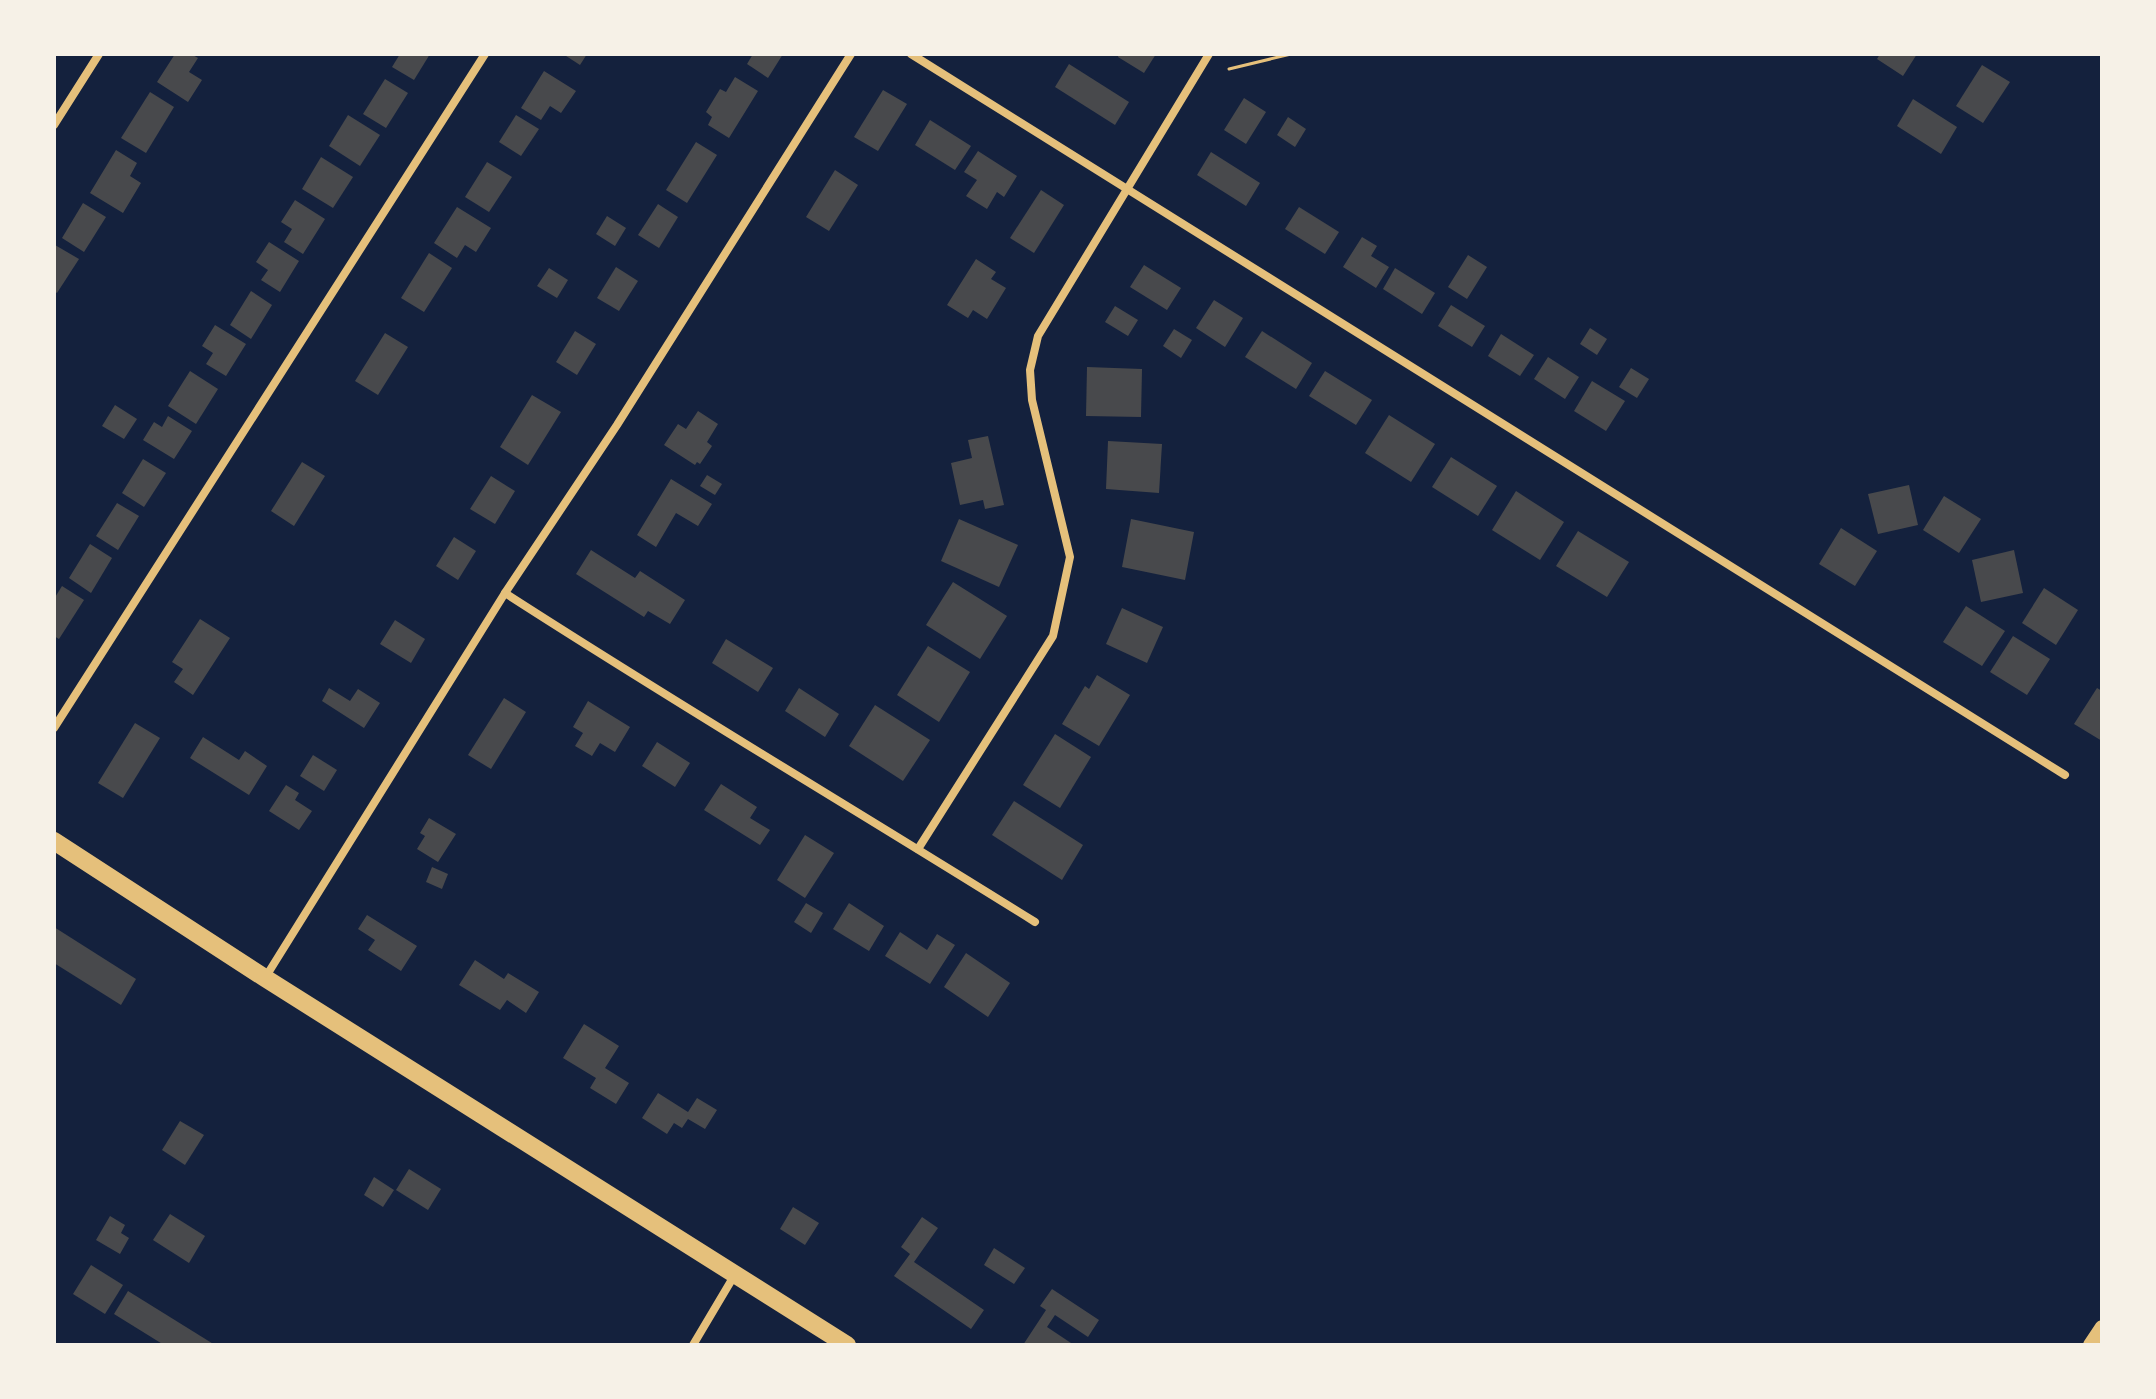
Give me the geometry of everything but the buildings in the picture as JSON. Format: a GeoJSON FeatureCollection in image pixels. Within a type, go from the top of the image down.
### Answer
{"type":"FeatureCollection","features":[{"type":"Feature","properties":{"kind":"main road"},"geometry":{"type":"LineString","coordinates":[[54,841],[265,978],[847,1345]]}},
{"type":"Feature","properties":{"kind":"street"},"geometry":{"type":"LineString","coordinates":[[54,125],[99,54]]}},
{"type":"Feature","properties":{"kind":"street"},"geometry":{"type":"LineString","coordinates":[[54,728],[485,54]]}},
{"type":"Feature","properties":{"kind":"street"},"geometry":{"type":"LineString","coordinates":[[265,978],[505,593],[617,425],[851,54]]}},
{"type":"Feature","properties":{"kind":"street"},"geometry":{"type":"LineString","coordinates":[[911,54],[2065,775]]}},
{"type":"Feature","properties":{"kind":"street"},"geometry":{"type":"LineString","coordinates":[[918,849],[1053,636],[1070,557],[1032,400],[1030,370],[1038,336],[1209,54]]}},
{"type":"Feature","properties":{"kind":"street"},"geometry":{"type":"LineString","coordinates":[[505,593],[659,693],[811,782],[1035,922]]}},
{"type":"Feature","properties":{"kind":"street"},"geometry":{"type":"LineString","coordinates":[[693,1345],[734,1275]]}},
{"type":"Feature","properties":{"kind":"street"},"geometry":{"type":"LineString","coordinates":[[2090,1345],[2102,1327]]}},
{"type":"Feature","properties":{"kind":"path"},"geometry":{"type":"LineString","coordinates":[[1229,69],[1291,54]]}}]}
